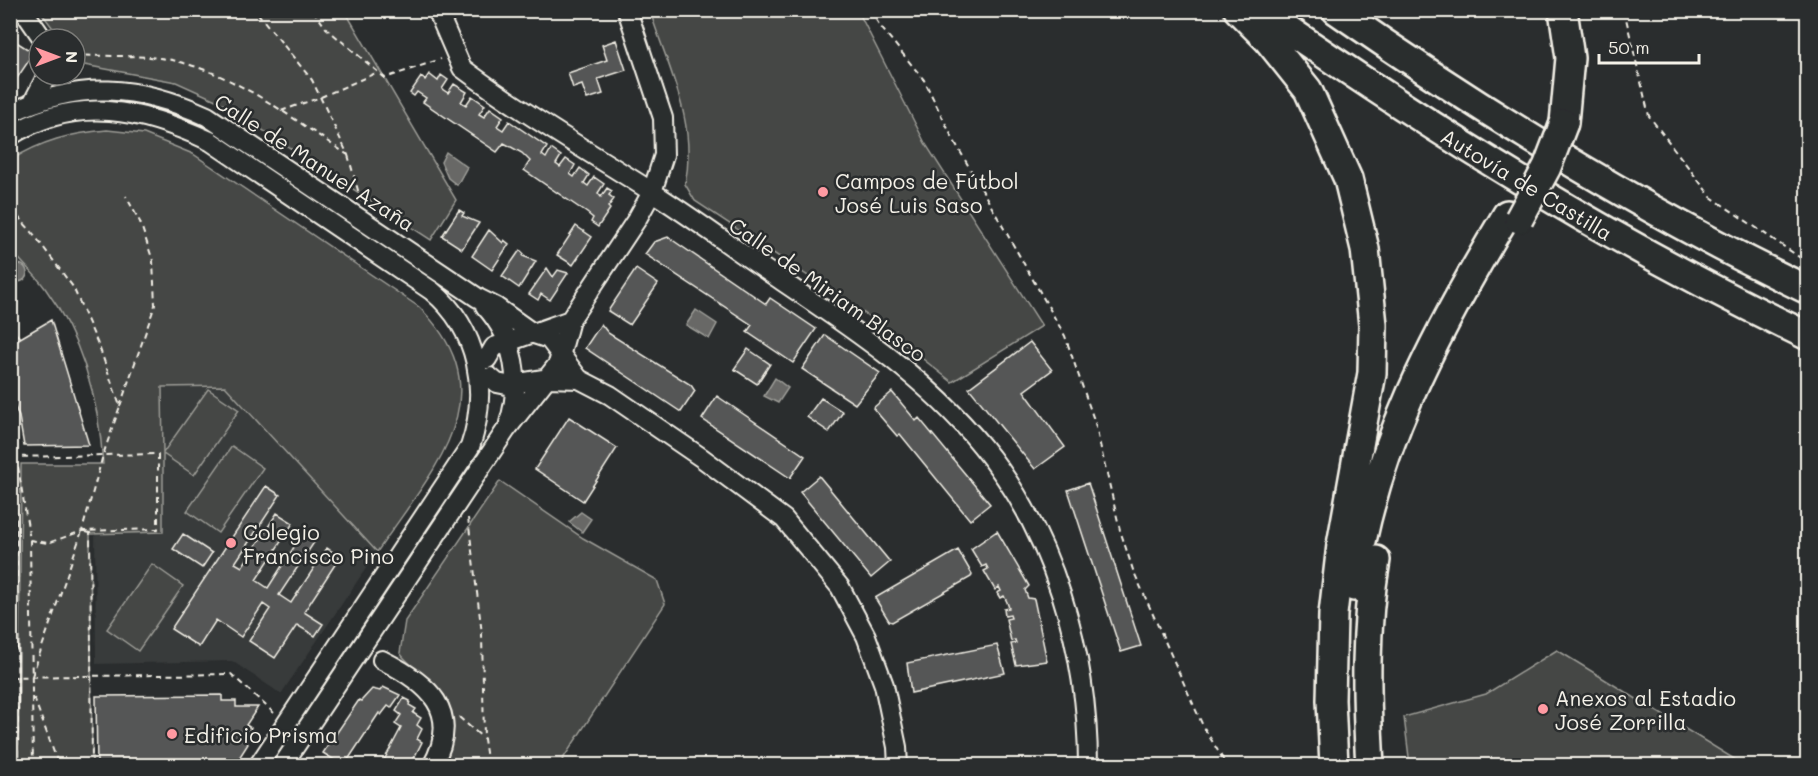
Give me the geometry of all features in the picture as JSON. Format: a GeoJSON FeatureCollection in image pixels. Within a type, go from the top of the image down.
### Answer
{"type":"FeatureCollection","features":[{"type":"Feature","properties":{"kind":"highway"},"geometry":{"type":"LineString","coordinates":[[1238,10],[1268,40],[1308,90],[1348,179],[1365,249],[1372,325],[1372,373],[1341,545],[1334,614],[1330,700],[1334,765]]}},
{"type":"Feature","properties":{"kind":"highway","name":"Autovía de Castilla"},"geometry":{"type":"LineString","coordinates":[[1260,10],[1475,154],[1605,232],[1744,306],[1808,336]]}},
{"type":"Feature","properties":{"kind":"highway","name":"Autovía de Castilla"},"geometry":{"type":"LineString","coordinates":[[1336,10],[1448,88],[1617,191],[1808,290]]}},
{"type":"Feature","properties":{"kind":"highway"},"geometry":{"type":"LineString","coordinates":[[1356,10],[1448,88]]}},
{"type":"Feature","properties":{"kind":"highway"},"geometry":{"type":"LineString","coordinates":[[1551,10],[1557,58],[1557,122]]}},
{"type":"Feature","properties":{"kind":"highway"},"geometry":{"type":"LineString","coordinates":[[1370,765],[1366,697],[1370,596],[1377,555],[1402,458],[1425,399],[1513,216],[1535,162],[1557,122],[1570,58],[1563,10]]}},
{"type":"Feature","properties":{"kind":"highway"},"geometry":{"type":"LineString","coordinates":[[1351,765],[1348,696],[1350,618],[1358,555],[1386,454],[1407,397],[1438,334],[1513,216]]}},
{"type":"Feature","properties":{"kind":"street"},"geometry":{"type":"LineString","coordinates":[[23,10],[35,27]]}},
{"type":"Feature","properties":{"kind":"street","name":"Calle de Miriam Blasco"},"geometry":{"type":"LineString","coordinates":[[437,10],[462,68],[489,88],[652,192],[855,330],[922,382],[982,446],[1019,499],[1029,518],[1071,621],[1087,717],[1088,765]]}},
{"type":"Feature","properties":{"kind":"street"},"geometry":{"type":"LineString","coordinates":[[282,765],[353,660],[352,651],[371,645],[389,607],[506,430],[558,364],[570,320],[652,192],[664,155],[663,118],[627,10]]}},
{"type":"Feature","properties":{"kind":"street"},"geometry":{"type":"LineString","coordinates":[[33,102],[41,87]]}},
{"type":"Feature","properties":{"kind":"street"},"geometry":{"type":"LineString","coordinates":[[72,87],[91,110]]}},
{"type":"Feature","properties":{"kind":"street","name":"Calle de Manuel Azaña"},"geometry":{"type":"LineString","coordinates":[[10,113],[33,102],[75,91],[119,91],[149,94],[177,102],[207,116],[478,298],[496,307],[534,334],[549,339],[579,379]]}},
{"type":"Feature","properties":{"kind":"street","name":"Calle de Manuel Azaña"},"geometry":{"type":"LineString","coordinates":[[10,136],[52,117],[91,110],[153,117],[210,141],[464,317],[478,337],[481,356]]}},
{"type":"Feature","properties":{"kind":"street","name":"Calle de Manuel Azaña"},"geometry":{"type":"LineString","coordinates":[[478,298],[495,316],[507,341],[514,361],[517,385]]}},
{"type":"Feature","properties":{"kind":"street"},"geometry":{"type":"LineString","coordinates":[[481,356],[507,341],[534,334],[570,320]]}},
{"type":"Feature","properties":{"kind":"street"},"geometry":{"type":"LineString","coordinates":[[481,356],[490,377],[497,383],[517,385],[548,378],[579,379],[610,395],[702,458],[784,519],[840,587],[866,636],[884,686],[897,747],[898,765]]}},
{"type":"Feature","properties":{"kind":"street"},"geometry":{"type":"LineString","coordinates":[[470,447],[480,406],[481,356]]}},
{"type":"Feature","properties":{"kind":"street"},"geometry":{"type":"LineString","coordinates":[[258,765],[382,581],[487,419],[490,377]]}},
{"type":"Feature","properties":{"kind":"street"},"geometry":{"type":"LineString","coordinates":[[506,430],[517,385]]}},
{"type":"Feature","properties":{"kind":"street"},"geometry":{"type":"LineString","coordinates":[[353,660],[372,664],[371,645],[382,581]]}},
{"type":"Feature","properties":{"kind":"street"},"geometry":{"type":"LineString","coordinates":[[331,657],[371,645]]}},
{"type":"Feature","properties":{"kind":"street"},"geometry":{"type":"LineString","coordinates":[[371,645],[409,673],[434,696],[442,713],[441,749],[432,765]]}},
{"type":"Feature","properties":{"kind":"street"},"geometry":{"type":"LineString","coordinates":[[1329,765],[1330,700]]}},
{"type":"Feature","properties":{"kind":"path"},"geometry":{"type":"LineString","coordinates":[[255,10],[312,80],[348,155],[360,194]]}},
{"type":"Feature","properties":{"kind":"path"},"geometry":{"type":"LineString","coordinates":[[313,10],[326,28],[385,78],[455,53]]}},
{"type":"Feature","properties":{"kind":"path"},"geometry":{"type":"LineString","coordinates":[[870,10],[880,26],[924,80],[952,137],[1065,336],[1095,423],[1120,530],[1133,570],[1203,726],[1227,765]]}},
{"type":"Feature","properties":{"kind":"path"},"geometry":{"type":"LineString","coordinates":[[1624,10],[1649,116],[1711,197],[1808,263]]}},
{"type":"Feature","properties":{"kind":"path"},"geometry":{"type":"LineString","coordinates":[[87,56],[173,60],[204,69],[250,91],[348,155]]}},
{"type":"Feature","properties":{"kind":"path"},"geometry":{"type":"LineString","coordinates":[[281,111],[321,97],[378,72]]}},
{"type":"Feature","properties":{"kind":"path"},"geometry":{"type":"LineString","coordinates":[[32,676],[82,531],[103,455],[155,305],[153,261],[140,222],[126,195]]}},
{"type":"Feature","properties":{"kind":"path"},"geometry":{"type":"LineString","coordinates":[[10,208],[32,232],[73,287],[100,349],[120,406]]}},
{"type":"Feature","properties":{"kind":"path"},"geometry":{"type":"LineString","coordinates":[[10,458],[158,454],[158,529],[82,531],[48,543],[30,540]]}},
{"type":"Feature","properties":{"kind":"path"},"geometry":{"type":"LineString","coordinates":[[16,457],[30,540],[33,765]]}},
{"type":"Feature","properties":{"kind":"path"},"geometry":{"type":"LineString","coordinates":[[16,457],[18,765]]}},
{"type":"Feature","properties":{"kind":"path"},"geometry":{"type":"LineString","coordinates":[[462,499],[467,511],[482,634],[484,739],[488,765]]}},
{"type":"Feature","properties":{"kind":"path"},"geometry":{"type":"LineString","coordinates":[[82,531],[90,533],[92,765]]}},
{"type":"Feature","properties":{"kind":"path"},"geometry":{"type":"LineString","coordinates":[[10,677],[231,674],[273,712],[287,721]]}},
{"type":"Feature","properties":{"kind":"path"},"geometry":{"type":"LineString","coordinates":[[32,694],[59,765]]}},
{"type":"Feature","properties":{"kind":"path"},"geometry":{"type":"LineString","coordinates":[[454,712],[484,739]]}},
{"type":"Feature","properties":{"kind":"shaded area"},"geometry":{"type":"Polygon","coordinates":[[[40,11],[345,11],[456,200],[431,240],[218,101],[176,82],[87,65],[87,27],[52,27],[40,11]]]}},
{"type":"Feature","properties":{"kind":"shaded area","name":"Campos de Fútbol José Luis Saso"},"geometry":{"type":"Polygon","coordinates":[[[650,11],[858,11],[925,143],[1042,326],[952,382],[870,317],[695,201],[685,184],[688,139],[684,117],[650,11]]]}},
{"type":"Feature","properties":{"kind":"shaded area"},"geometry":{"type":"Polygon","coordinates":[[[107,130],[144,134],[193,154],[419,307],[445,340],[458,371],[459,402],[452,433],[437,463],[419,493],[377,552],[225,386],[162,387],[163,453],[208,389],[239,410],[194,475],[163,454],[163,532],[90,534],[92,765],[18,765],[21,464],[103,464],[93,393],[70,328],[45,288],[11,250],[11,160],[57,139],[107,130]]]}},
{"type":"Feature","properties":{"kind":"shaded area"},"geometry":{"type":"Polygon","coordinates":[[[446,152],[467,167],[457,185],[448,178],[441,162],[446,152]]]}},
{"type":"Feature","properties":{"kind":"shaded area"},"geometry":{"type":"Polygon","coordinates":[[[18,264],[24,267],[27,273],[24,279],[18,282],[12,279],[9,273],[12,267],[18,264]]]}},
{"type":"Feature","properties":{"kind":"shaded area"},"geometry":{"type":"Polygon","coordinates":[[[696,310],[717,324],[709,339],[686,325],[696,310]]]}},
{"type":"Feature","properties":{"kind":"shaded area"},"geometry":{"type":"Polygon","coordinates":[[[775,378],[788,388],[778,403],[764,396],[775,378]]]}},
{"type":"Feature","properties":{"kind":"shaded area","name":"Colegio Francisco Pino"},"geometry":{"type":"Polygon","coordinates":[[[225,386],[377,552],[281,694],[232,661],[96,664],[95,533],[161,387],[225,386]]]}},
{"type":"Feature","properties":{"kind":"shaded area"},"geometry":{"type":"Polygon","coordinates":[[[232,446],[263,468],[218,533],[187,511],[232,446]]]}},
{"type":"Feature","properties":{"kind":"shaded area"},"geometry":{"type":"Polygon","coordinates":[[[500,481],[583,538],[657,580],[665,604],[559,765],[444,765],[451,739],[447,706],[434,686],[400,653],[405,621],[500,481]]]}},
{"type":"Feature","properties":{"kind":"shaded area"},"geometry":{"type":"Polygon","coordinates":[[[581,512],[591,519],[582,532],[569,522],[581,512]]]}},
{"type":"Feature","properties":{"kind":"shaded area"},"geometry":{"type":"Polygon","coordinates":[[[152,564],[183,586],[138,651],[107,629],[152,564]]]}},
{"type":"Feature","properties":{"kind":"shaded area","name":"Anexos al Estadio José Zorrilla"},"geometry":{"type":"Polygon","coordinates":[[[1557,650],[1744,765],[1410,765],[1404,717],[1486,694],[1557,650]]]}},
{"type":"Feature","properties":{"kind":"building"},"geometry":{"type":"Polygon","coordinates":[[[461,10],[488,10],[464,18],[461,10]]]}},
{"type":"Feature","properties":{"kind":"building"},"geometry":{"type":"Polygon","coordinates":[[[10,38],[27,49],[27,63],[10,87],[10,38]]]}},
{"type":"Feature","properties":{"kind":"building"},"geometry":{"type":"Polygon","coordinates":[[[616,40],[626,70],[598,79],[603,94],[587,99],[582,85],[573,88],[568,73],[607,60],[602,45],[616,40]]]}},
{"type":"Feature","properties":{"kind":"building"},"geometry":{"type":"Polygon","coordinates":[[[429,74],[438,81],[441,75],[448,80],[442,89],[448,93],[454,84],[467,92],[461,102],[466,105],[472,96],[485,105],[479,114],[484,117],[490,108],[503,117],[497,126],[503,130],[509,121],[547,147],[542,155],[546,158],[551,149],[561,156],[556,164],[560,167],[566,159],[575,165],[570,174],[574,177],[580,168],[589,175],[584,183],[588,186],[594,177],[604,184],[598,193],[601,197],[607,188],[612,191],[609,195],[614,199],[598,227],[591,222],[593,218],[587,213],[524,170],[530,161],[522,153],[504,143],[497,152],[423,102],[426,98],[417,92],[414,96],[410,93],[421,77],[425,80],[429,74]]]}},
{"type":"Feature","properties":{"kind":"building"},"geometry":{"type":"Polygon","coordinates":[[[459,210],[464,213],[462,216],[479,223],[462,249],[442,236],[459,210]]]}},
{"type":"Feature","properties":{"kind":"building"},"geometry":{"type":"Polygon","coordinates":[[[576,226],[592,237],[573,265],[557,255],[576,226]]]}},
{"type":"Feature","properties":{"kind":"building"},"geometry":{"type":"Polygon","coordinates":[[[489,230],[503,243],[504,240],[509,244],[492,270],[472,256],[489,230]]]}},
{"type":"Feature","properties":{"kind":"building"},"geometry":{"type":"Polygon","coordinates":[[[668,237],[766,304],[770,298],[816,329],[793,363],[747,332],[752,325],[645,254],[654,242],[668,237]]]}},
{"type":"Feature","properties":{"kind":"building"},"geometry":{"type":"Polygon","coordinates":[[[520,250],[523,256],[536,261],[519,288],[502,276],[520,250]]]}},
{"type":"Feature","properties":{"kind":"building"},"geometry":{"type":"Polygon","coordinates":[[[547,268],[553,277],[558,270],[568,273],[550,300],[541,294],[538,300],[529,294],[547,268]]]}},
{"type":"Feature","properties":{"kind":"building"},"geometry":{"type":"Polygon","coordinates":[[[636,269],[658,284],[630,325],[608,311],[636,269]]]}},
{"type":"Feature","properties":{"kind":"building"},"geometry":{"type":"Polygon","coordinates":[[[51,320],[89,445],[24,446],[19,417],[10,394],[10,344],[51,320]]]}},
{"type":"Feature","properties":{"kind":"building"},"geometry":{"type":"Polygon","coordinates":[[[601,324],[608,333],[691,385],[695,391],[681,412],[585,348],[601,324]]]}},
{"type":"Feature","properties":{"kind":"building"},"geometry":{"type":"Polygon","coordinates":[[[10,326],[20,338],[10,344],[10,326]]]}},
{"type":"Feature","properties":{"kind":"building"},"geometry":{"type":"Polygon","coordinates":[[[825,335],[880,373],[855,404],[802,369],[825,335]]]}},
{"type":"Feature","properties":{"kind":"building"},"geometry":{"type":"Polygon","coordinates":[[[1030,342],[1052,370],[1024,391],[1065,447],[1035,469],[969,388],[1030,342]]]}},
{"type":"Feature","properties":{"kind":"building"},"geometry":{"type":"Polygon","coordinates":[[[748,349],[770,364],[757,384],[734,369],[748,349]]]}},
{"type":"Feature","properties":{"kind":"building"},"geometry":{"type":"Polygon","coordinates":[[[892,392],[916,421],[919,418],[990,504],[970,520],[900,434],[897,436],[873,408],[892,392]]]}},
{"type":"Feature","properties":{"kind":"building"},"geometry":{"type":"Polygon","coordinates":[[[717,396],[805,456],[790,478],[702,419],[717,396]]]}},
{"type":"Feature","properties":{"kind":"building"},"geometry":{"type":"Polygon","coordinates":[[[821,398],[843,412],[829,432],[807,417],[821,398]]]}},
{"type":"Feature","properties":{"kind":"building"},"geometry":{"type":"Polygon","coordinates":[[[569,417],[617,448],[583,501],[535,469],[569,417]]]}},
{"type":"Feature","properties":{"kind":"building"},"geometry":{"type":"Polygon","coordinates":[[[819,476],[890,562],[871,578],[800,492],[819,476]]]}},
{"type":"Feature","properties":{"kind":"building"},"geometry":{"type":"Polygon","coordinates":[[[1088,483],[1141,646],[1121,652],[1068,490],[1088,483]]]}},
{"type":"Feature","properties":{"kind":"building"},"geometry":{"type":"Polygon","coordinates":[[[266,486],[280,495],[235,563],[242,567],[277,513],[293,523],[256,580],[268,588],[303,533],[315,541],[279,595],[291,603],[327,548],[340,557],[304,612],[323,624],[315,636],[297,625],[275,658],[249,641],[270,609],[263,604],[241,637],[216,620],[199,647],[171,629],[266,486]]]}},
{"type":"Feature","properties":{"kind":"building"},"geometry":{"type":"Polygon","coordinates":[[[997,531],[1029,586],[1025,590],[1028,598],[1034,599],[1047,661],[1016,665],[1011,644],[1016,643],[1015,640],[1011,641],[1006,619],[1011,618],[1010,615],[1005,616],[1004,609],[1009,608],[1007,602],[1004,596],[1000,598],[997,593],[1001,591],[999,587],[995,590],[984,571],[988,569],[986,565],[982,567],[971,549],[997,531]]]}},
{"type":"Feature","properties":{"kind":"building"},"geometry":{"type":"Polygon","coordinates":[[[183,534],[212,553],[202,568],[173,549],[183,534]]]}},
{"type":"Feature","properties":{"kind":"building"},"geometry":{"type":"Polygon","coordinates":[[[958,550],[972,574],[971,577],[892,622],[889,621],[875,598],[958,550]]]}},
{"type":"Feature","properties":{"kind":"building"},"geometry":{"type":"Polygon","coordinates":[[[997,645],[1005,673],[911,693],[907,663],[997,645]]]}},
{"type":"Feature","properties":{"kind":"building"},"geometry":{"type":"Polygon","coordinates":[[[383,687],[400,695],[391,708],[388,706],[381,715],[379,713],[344,766],[323,753],[359,700],[361,701],[372,689],[380,691],[383,687]]]}},
{"type":"Feature","properties":{"kind":"building","name":"Edificio Prisma"},"geometry":{"type":"Polygon","coordinates":[[[222,695],[222,701],[236,701],[236,707],[258,707],[246,725],[251,728],[243,740],[248,744],[234,766],[97,766],[96,696],[222,695]]]}},
{"type":"Feature","properties":{"kind":"building"},"geometry":{"type":"Polygon","coordinates":[[[404,698],[410,701],[409,705],[416,709],[413,713],[421,718],[417,725],[422,729],[417,739],[422,742],[410,766],[381,766],[401,728],[395,724],[401,715],[396,711],[404,698]]]}},
{"type":"Feature","properties":{"kind":"building"},"geometry":{"type":"Polygon","coordinates":[[[317,760],[326,766],[314,766],[317,760]]]}},
{"type":"Feature","properties":{"kind":"place","name":"Campos de Fútbol José Luis Saso"},"geometry":{"type":"Point","coordinates":[823,192]}},
{"type":"Feature","properties":{"kind":"place","name":"Colegio Francisco Pino"},"geometry":{"type":"Point","coordinates":[231,543]}},
{"type":"Feature","properties":{"kind":"place","name":"Anexos al Estadio José Zorrilla"},"geometry":{"type":"Point","coordinates":[1543,709]}},
{"type":"Feature","properties":{"kind":"place","name":"Edificio Prisma"},"geometry":{"type":"Point","coordinates":[172,734]}}]}
